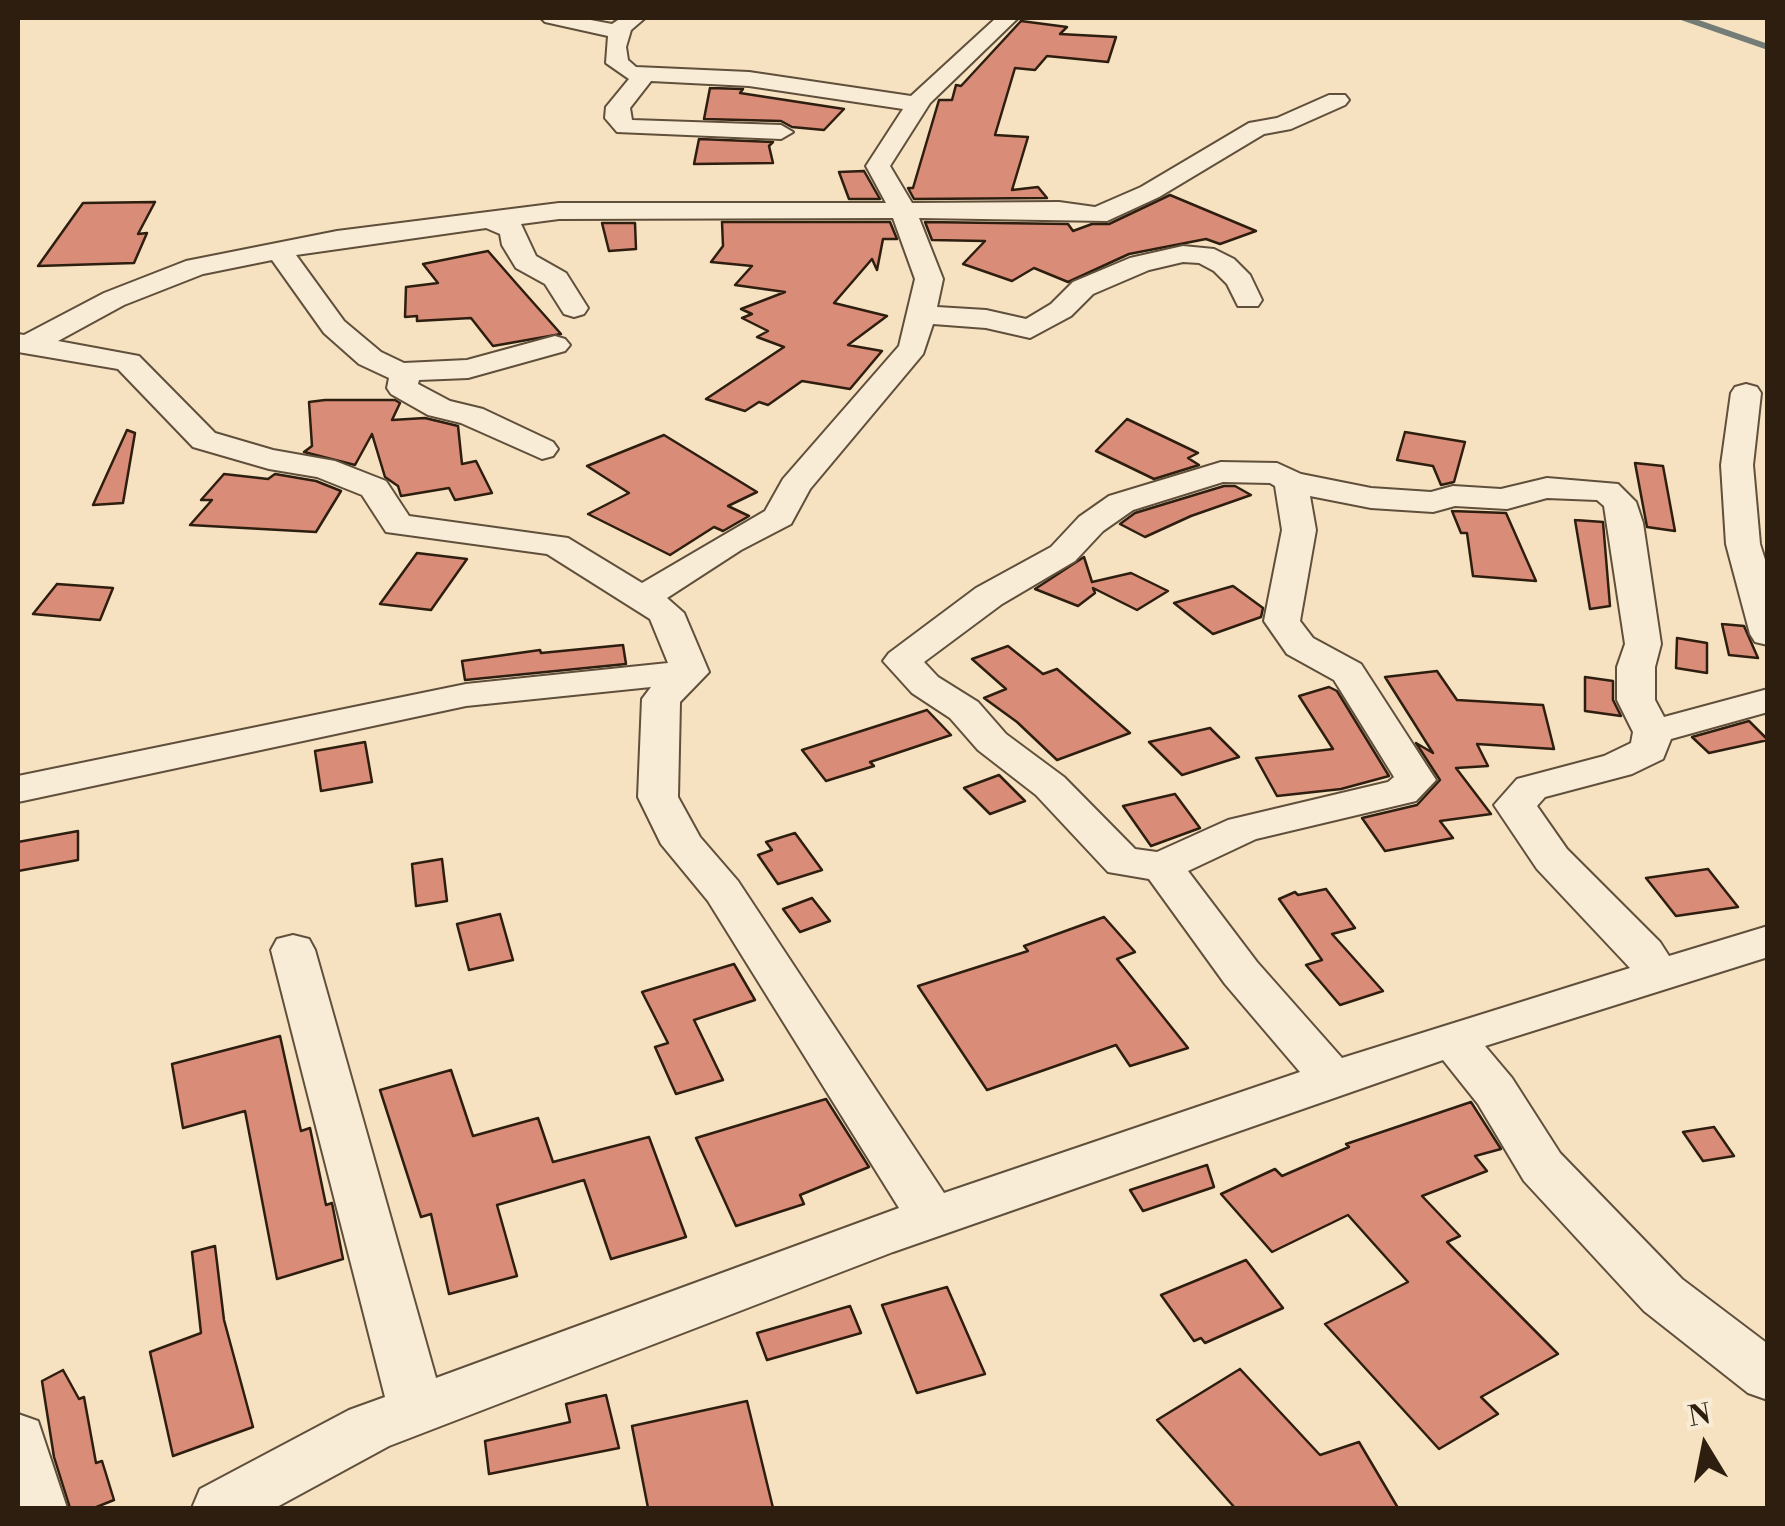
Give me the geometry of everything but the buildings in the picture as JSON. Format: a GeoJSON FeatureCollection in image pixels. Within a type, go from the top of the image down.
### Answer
{"type":"FeatureCollection","features":[{"type":"Feature","properties":{"kind":"street"},"geometry":{"type":"LineString","coordinates":[[552,18],[628,25],[615,47],[617,63],[630,73],[749,79],[917,104]]}},
{"type":"Feature","properties":{"kind":"street"},"geometry":{"type":"LineString","coordinates":[[642,598],[729,543],[779,518],[795,486],[912,348],[928,279],[903,209],[878,166],[917,104],[1008,18]]}},
{"type":"Feature","properties":{"kind":"street"},"geometry":{"type":"LineString","coordinates":[[646,73],[618,107],[617,118],[625,127],[781,132]]}},
{"type":"Feature","properties":{"kind":"street"},"geometry":{"type":"LineString","coordinates":[[25,343],[114,299],[196,266],[278,250],[559,211],[1110,212],[1256,128],[1282,124],[1337,100]]}},
{"type":"Feature","properties":{"kind":"street"},"geometry":{"type":"LineString","coordinates":[[489,220],[513,230],[515,245],[526,262],[556,279],[574,308]]}},
{"type":"Feature","properties":{"kind":"street"},"geometry":{"type":"LineString","coordinates":[[278,250],[334,327],[370,358],[406,377],[402,388],[542,450]]}},
{"type":"Feature","properties":{"kind":"street"},"geometry":{"type":"LineString","coordinates":[[920,314],[966,316],[1030,329],[1061,310],[1083,288],[1140,264],[1184,254],[1204,255],[1224,265],[1240,281],[1248,300]]}},
{"type":"Feature","properties":{"kind":"street"},"geometry":{"type":"LineString","coordinates":[[25,343],[128,362],[204,440],[324,468],[374,488],[398,525],[556,545],[666,613],[690,672]]}},
{"type":"Feature","properties":{"kind":"street"},"geometry":{"type":"LineString","coordinates":[[400,372],[468,369],[555,345]]}},
{"type":"Feature","properties":{"kind":"street"},"geometry":{"type":"LineString","coordinates":[[1746,394],[1737,465],[1743,544],[1768,634]]}},
{"type":"Feature","properties":{"kind":"street"},"geometry":{"type":"LineString","coordinates":[[1291,482],[1299,530],[1282,622],[1300,646],[1348,672],[1416,780],[1402,792],[1243,829],[1162,866],[1123,862],[1050,786],[992,742],[964,710],[925,685],[902,662],[989,596],[1062,554],[1091,524],[1120,503],[1221,472],[1277,473],[1291,482],[1371,498],[1433,502],[1453,496],[1507,499],[1521,491],[1548,488],[1606,491],[1619,502],[1626,522],[1638,624],[1644,644],[1636,667],[1636,700],[1653,732],[1649,750],[1618,765],[1532,788],[1514,806],[1552,859],[1644,953],[1658,975]]}},
{"type":"Feature","properties":{"kind":"street"},"geometry":{"type":"LineString","coordinates":[[18,789],[466,695],[690,672]]}},
{"type":"Feature","properties":{"kind":"street"},"geometry":{"type":"LineString","coordinates":[[690,672],[660,699],[658,797],[682,844],[723,891],[933,1218]]}},
{"type":"Feature","properties":{"kind":"street"},"geometry":{"type":"LineString","coordinates":[[1653,732],[1768,700]]}},
{"type":"Feature","properties":{"kind":"street"},"geometry":{"type":"LineString","coordinates":[[1162,866],[1241,973],[1333,1079]]}},
{"type":"Feature","properties":{"kind":"street"},"geometry":{"type":"LineString","coordinates":[[220,1508],[368,1428],[933,1218],[1452,1039],[1768,941]]}},
{"type":"Feature","properties":{"kind":"street"},"geometry":{"type":"LineString","coordinates":[[293,950],[417,1410]]}},
{"type":"Feature","properties":{"kind":"street"},"geometry":{"type":"LineString","coordinates":[[1452,1039],[1494,1091],[1542,1167],[1664,1295],[1768,1376]]}},
{"type":"Feature","properties":{"kind":"street"},"geometry":{"type":"LineString","coordinates":[[18,1440],[38,1508]]}},
{"type":"Feature","properties":{"kind":"waterway"},"geometry":{"type":"LineString","coordinates":[[1684,18],[1768,47]]}}]}
